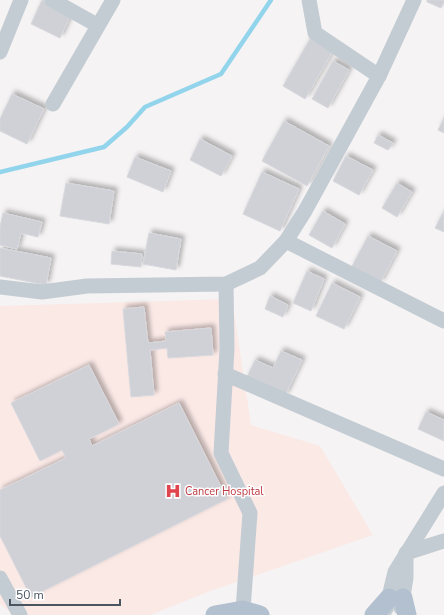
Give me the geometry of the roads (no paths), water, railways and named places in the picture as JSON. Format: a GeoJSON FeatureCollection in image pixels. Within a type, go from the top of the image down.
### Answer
{"type":"FeatureCollection","features":[{"type":"Feature","properties":{"kind":"main road"},"geometry":{"type":"LineString","coordinates":[[374,615],[396,608]]}},
{"type":"Feature","properties":{"kind":"main road"},"geometry":{"type":"LineString","coordinates":[[215,615],[251,613]]}},
{"type":"Feature","properties":{"kind":"street"},"geometry":{"type":"LineString","coordinates":[[0,52],[21,0]]}},
{"type":"Feature","properties":{"kind":"street"},"geometry":{"type":"LineString","coordinates":[[52,0],[97,25]]}},
{"type":"Feature","properties":{"kind":"street"},"geometry":{"type":"LineString","coordinates":[[52,104],[113,0]]}},
{"type":"Feature","properties":{"kind":"street"},"geometry":{"type":"LineString","coordinates":[[309,0],[315,33],[379,76]]}},
{"type":"Feature","properties":{"kind":"street"},"geometry":{"type":"LineString","coordinates":[[0,287],[42,292],[87,286],[226,284],[260,268],[286,241],[305,212],[379,76],[414,0]]}},
{"type":"Feature","properties":{"kind":"street"},"geometry":{"type":"LineString","coordinates":[[286,241],[444,321]]}},
{"type":"Feature","properties":{"kind":"street"},"geometry":{"type":"LineString","coordinates":[[226,284],[227,349],[221,453],[250,513],[251,613]]}},
{"type":"Feature","properties":{"kind":"street"},"geometry":{"type":"LineString","coordinates":[[225,374],[444,469]]}},
{"type":"Feature","properties":{"kind":"street"},"geometry":{"type":"LineString","coordinates":[[396,608],[395,572],[444,493]]}},
{"type":"Feature","properties":{"kind":"street"},"geometry":{"type":"LineString","coordinates":[[406,553],[444,541]]}},
{"type":"Feature","properties":{"kind":"street"},"geometry":{"type":"LineString","coordinates":[[0,578],[20,615]]}},
{"type":"Feature","properties":{"kind":"waterway"},"geometry":{"type":"LineString","coordinates":[[0,172],[104,147],[127,127],[145,107],[221,74],[271,0]]}},
{"type":"Feature","properties":{"kind":"place","name":"Cancer Hospital"},"geometry":{"type":"Point","coordinates":[173,491]}}]}
